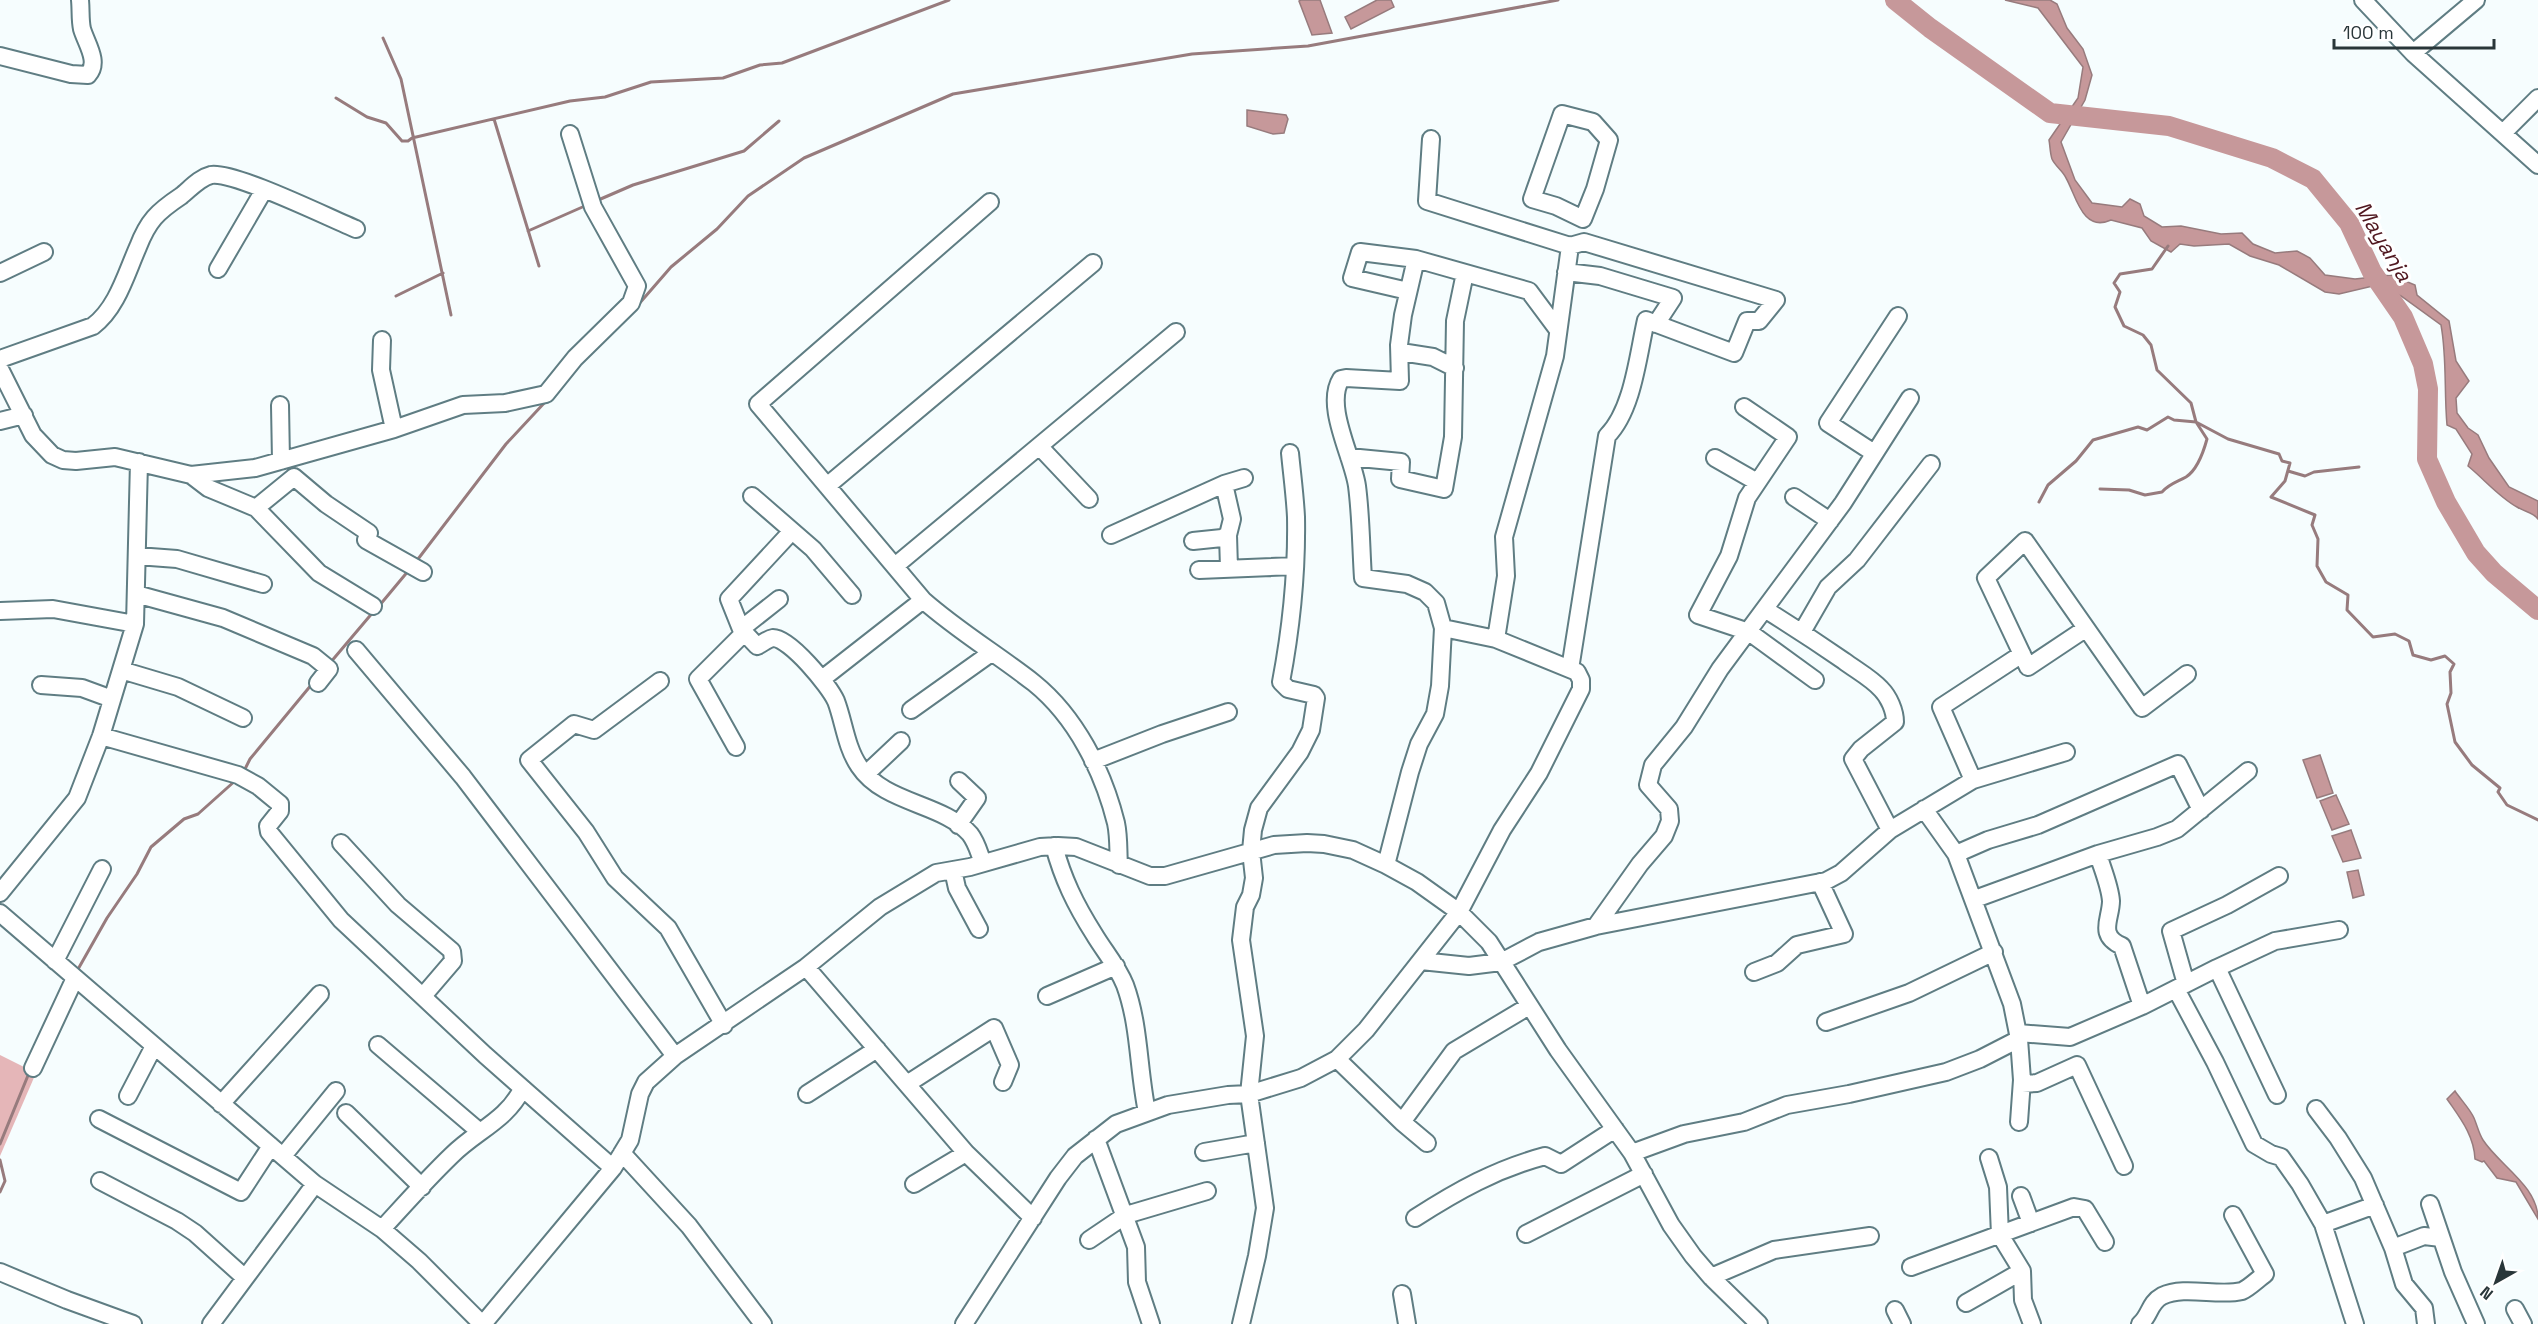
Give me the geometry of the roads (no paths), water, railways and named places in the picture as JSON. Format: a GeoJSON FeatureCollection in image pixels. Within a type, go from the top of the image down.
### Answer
{"type":"FeatureCollection","features":[{"type":"Feature","properties":{"kind":"street"},"geometry":{"type":"LineString","coordinates":[[0,56],[71,74],[88,75],[93,67],[91,52],[82,28],[80,0]]}},
{"type":"Feature","properties":{"kind":"street"},"geometry":{"type":"LineString","coordinates":[[2363,0],[2414,53],[2538,165]]}},
{"type":"Feature","properties":{"kind":"street"},"geometry":{"type":"LineString","coordinates":[[2414,53],[2476,0]]}},
{"type":"Feature","properties":{"kind":"street"},"geometry":{"type":"LineString","coordinates":[[2503,134],[2538,98]]}},
{"type":"Feature","properties":{"kind":"street"},"geometry":{"type":"LineString","coordinates":[[1562,114],[1593,122],[1609,140],[1602,158],[1595,189],[1583,219],[1556,206],[1532,199],[1562,114]]}},
{"type":"Feature","properties":{"kind":"street"},"geometry":{"type":"LineString","coordinates":[[0,369],[33,435],[52,455],[63,460],[76,461],[115,457],[190,475],[255,468],[394,429],[463,405],[505,403],[546,394],[575,358],[631,303],[637,286],[592,203],[570,134]]}},
{"type":"Feature","properties":{"kind":"street"},"geometry":{"type":"LineString","coordinates":[[1431,139],[1427,201],[1570,246],[1584,242],[1776,300],[1759,321],[1747,321],[1734,353],[1646,320],[1625,405],[1617,426],[1606,436],[1570,669]]}},
{"type":"Feature","properties":{"kind":"street"},"geometry":{"type":"LineString","coordinates":[[0,359],[93,326],[101,320],[111,307],[144,230],[153,216],[201,180],[212,175],[244,181],[356,229]]}},
{"type":"Feature","properties":{"kind":"street"},"geometry":{"type":"LineString","coordinates":[[218,269],[264,190]]}},
{"type":"Feature","properties":{"kind":"street"},"geometry":{"type":"LineString","coordinates":[[990,202],[758,404],[924,600],[946,620],[1034,683],[1062,710],[1077,731],[1093,761],[1107,795],[1116,825],[1119,865]]}},
{"type":"Feature","properties":{"kind":"street"},"geometry":{"type":"LineString","coordinates":[[1496,639],[1506,576],[1504,537],[1524,463],[1544,402],[1555,356],[1570,246]]}},
{"type":"Feature","properties":{"kind":"street"},"geometry":{"type":"LineString","coordinates":[[1,270],[44,252]]}},
{"type":"Feature","properties":{"kind":"street"},"geometry":{"type":"LineString","coordinates":[[1407,291],[1352,278],[1360,252],[1416,259],[1529,291],[1558,330]]}},
{"type":"Feature","properties":{"kind":"street"},"geometry":{"type":"LineString","coordinates":[[1386,865],[1410,771],[1419,744],[1435,714],[1440,686],[1443,628],[1436,603],[1425,592],[1407,584],[1363,578],[1357,487],[1349,457],[1341,439],[1336,387],[1341,379],[1346,378],[1400,381],[1401,352],[1399,345],[1407,291],[1416,259]]}},
{"type":"Feature","properties":{"kind":"street"},"geometry":{"type":"LineString","coordinates":[[827,486],[1093,263]]}},
{"type":"Feature","properties":{"kind":"street"},"geometry":{"type":"LineString","coordinates":[[1566,272],[1600,276],[1673,298],[1656,324]]}},
{"type":"Feature","properties":{"kind":"street"},"geometry":{"type":"LineString","coordinates":[[1349,457],[1401,462],[1400,479],[1444,489],[1453,436],[1455,321],[1465,273]]}},
{"type":"Feature","properties":{"kind":"street"},"geometry":{"type":"LineString","coordinates":[[1874,453],[1828,423],[1898,316]]}},
{"type":"Feature","properties":{"kind":"street"},"geometry":{"type":"LineString","coordinates":[[895,566],[1176,332]]}},
{"type":"Feature","properties":{"kind":"street"},"geometry":{"type":"LineString","coordinates":[[382,340],[381,370],[394,429]]}},
{"type":"Feature","properties":{"kind":"street"},"geometry":{"type":"LineString","coordinates":[[1401,352],[1433,357],[1455,368]]}},
{"type":"Feature","properties":{"kind":"street"},"geometry":{"type":"LineString","coordinates":[[1596,926],[1640,864],[1664,836],[1670,821],[1669,809],[1648,785],[1653,765],[1684,727],[1720,669],[1830,521],[1910,398]]}},
{"type":"Feature","properties":{"kind":"street"},"geometry":{"type":"LineString","coordinates":[[280,405],[281,461]]}},
{"type":"Feature","properties":{"kind":"street"},"geometry":{"type":"LineString","coordinates":[[1744,407],[1788,437],[1747,498],[1729,556],[1698,615],[1749,632],[1815,680]]}},
{"type":"Feature","properties":{"kind":"street"},"geometry":{"type":"LineString","coordinates":[[0,421],[24,415]]}},
{"type":"Feature","properties":{"kind":"street"},"geometry":{"type":"LineString","coordinates":[[1039,446],[1089,500]]}},
{"type":"Feature","properties":{"kind":"street"},"geometry":{"type":"LineString","coordinates":[[1241,1324],[1257,1256],[1265,1208],[1248,1094],[1255,1036],[1241,940],[1245,907],[1251,895],[1254,878],[1251,851],[1253,830],[1259,808],[1300,752],[1311,730],[1316,698],[1314,695],[1288,689],[1281,682],[1288,642],[1296,517],[1290,453]]}},
{"type":"Feature","properties":{"kind":"street"},"geometry":{"type":"LineString","coordinates":[[1715,458],[1757,482]]}},
{"type":"Feature","properties":{"kind":"street"},"geometry":{"type":"LineString","coordinates":[[0,893],[78,798],[112,699],[135,624],[139,462]]}},
{"type":"Feature","properties":{"kind":"street"},"geometry":{"type":"LineString","coordinates":[[1802,632],[1828,587],[1857,560],[1931,464]]}},
{"type":"Feature","properties":{"kind":"street"},"geometry":{"type":"LineString","coordinates":[[190,475],[208,488],[256,508],[319,573],[373,606]]}},
{"type":"Feature","properties":{"kind":"street"},"geometry":{"type":"LineString","coordinates":[[256,508],[294,477],[326,504],[369,533],[366,540],[417,568]]}},
{"type":"Feature","properties":{"kind":"street"},"geometry":{"type":"LineString","coordinates":[[1111,535],[1224,484],[1244,478]]}},
{"type":"Feature","properties":{"kind":"street"},"geometry":{"type":"LineString","coordinates":[[1224,484],[1232,519],[1228,535],[1229,568]]}},
{"type":"Feature","properties":{"kind":"street"},"geometry":{"type":"LineString","coordinates":[[752,496],[813,549],[852,595]]}},
{"type":"Feature","properties":{"kind":"street"},"geometry":{"type":"LineString","coordinates":[[1794,497],[1830,521]]}},
{"type":"Feature","properties":{"kind":"street"},"geometry":{"type":"LineString","coordinates":[[792,531],[729,599],[743,631],[757,646],[771,638],[780,639],[789,645],[822,679],[836,700],[858,765],[875,785],[958,825],[975,841],[983,863]]}},
{"type":"Feature","properties":{"kind":"street"},"geometry":{"type":"LineString","coordinates":[[1193,542],[1228,535]]}},
{"type":"Feature","properties":{"kind":"street"},"geometry":{"type":"LineString","coordinates":[[2085,629],[2028,667],[1986,578],[2025,541],[2142,708],[2187,674]]}},
{"type":"Feature","properties":{"kind":"street"},"geometry":{"type":"LineString","coordinates":[[137,556],[177,559],[263,584]]}},
{"type":"Feature","properties":{"kind":"street"},"geometry":{"type":"LineString","coordinates":[[1199,570],[1294,566]]}},
{"type":"Feature","properties":{"kind":"street"},"geometry":{"type":"LineString","coordinates":[[136,594],[223,618],[313,656],[327,667],[318,683]]}},
{"type":"Feature","properties":{"kind":"street"},"geometry":{"type":"LineString","coordinates":[[736,747],[698,679],[743,631],[779,599]]}},
{"type":"Feature","properties":{"kind":"street"},"geometry":{"type":"LineString","coordinates":[[822,679],[924,600]]}},
{"type":"Feature","properties":{"kind":"street"},"geometry":{"type":"LineString","coordinates":[[0,611],[53,609],[135,624]]}},
{"type":"Feature","properties":{"kind":"street"},"geometry":{"type":"LineString","coordinates":[[1766,610],[1802,632],[1881,689],[1889,701],[1895,722],[1861,749],[1854,759],[1890,830]]}},
{"type":"Feature","properties":{"kind":"street"},"geometry":{"type":"LineString","coordinates":[[964,1324],[1075,1156],[1096,1138],[1116,1124],[1147,1112],[1201,1099],[1248,1094],[1301,1078],[1337,1059],[1366,1030],[1459,912],[1502,830],[1539,772],[1581,689],[1581,680],[1577,672],[1496,639],[1443,628]]}},
{"type":"Feature","properties":{"kind":"street"},"geometry":{"type":"LineString","coordinates":[[356,650],[463,777],[675,1056]]}},
{"type":"Feature","properties":{"kind":"street"},"geometry":{"type":"LineString","coordinates":[[911,710],[991,653]]}},
{"type":"Feature","properties":{"kind":"street"},"geometry":{"type":"LineString","coordinates":[[1973,780],[1941,707],[2022,654]]}},
{"type":"Feature","properties":{"kind":"street"},"geometry":{"type":"LineString","coordinates":[[121,670],[178,687],[243,718]]}},
{"type":"Feature","properties":{"kind":"street"},"geometry":{"type":"LineString","coordinates":[[660,681],[594,730],[574,724],[529,760],[586,832],[615,878],[668,928],[724,1025]]}},
{"type":"Feature","properties":{"kind":"street"},"geometry":{"type":"LineString","coordinates":[[42,685],[82,688],[112,699]]}},
{"type":"Feature","properties":{"kind":"street"},"geometry":{"type":"LineString","coordinates":[[1093,761],[1162,734],[1228,712]]}},
{"type":"Feature","properties":{"kind":"street"},"geometry":{"type":"LineString","coordinates":[[100,736],[240,777],[258,786],[280,804],[280,811],[268,830],[296,868],[341,920],[522,1089],[613,1168]]}},
{"type":"Feature","properties":{"kind":"street"},"geometry":{"type":"LineString","coordinates":[[866,774],[901,741]]}},
{"type":"Feature","properties":{"kind":"street"},"geometry":{"type":"LineString","coordinates":[[1421,961],[1469,966],[1501,962],[1539,942],[1596,926],[1820,882],[1841,873],[1890,830],[1973,780],[2066,752]]}},
{"type":"Feature","properties":{"kind":"street"},"geometry":{"type":"LineString","coordinates":[[1956,854],[1988,840],[2038,825],[2178,764],[2201,810]]}},
{"type":"Feature","properties":{"kind":"street"},"geometry":{"type":"LineString","coordinates":[[1975,899],[2177,829],[2248,771]]}},
{"type":"Feature","properties":{"kind":"street"},"geometry":{"type":"LineString","coordinates":[[958,825],[977,798],[959,781]]}},
{"type":"Feature","properties":{"kind":"street"},"geometry":{"type":"LineString","coordinates":[[1924,809],[1956,854],[1975,899],[2012,1004],[2018,1036],[2022,1084],[2019,1122]]}},
{"type":"Feature","properties":{"kind":"street"},"geometry":{"type":"LineString","coordinates":[[341,843],[398,905],[452,951],[453,961],[423,996]]}},
{"type":"Feature","properties":{"kind":"street"},"geometry":{"type":"LineString","coordinates":[[0,913],[315,1184],[382,1229],[419,1261],[482,1324],[613,1168],[630,1140],[640,1094],[646,1082],[675,1056],[724,1025],[806,967],[888,902],[936,873],[1040,847],[1054,846],[1076,848],[1150,876],[1165,876],[1274,845],[1324,844],[1353,850],[1417,882],[1459,912],[1489,942],[1529,1006],[1632,1153],[1671,1225],[1711,1277],[1759,1324]]}},
{"type":"Feature","properties":{"kind":"street"},"geometry":{"type":"LineString","coordinates":[[1054,846],[1067,888],[1095,936],[1116,966],[1130,1002],[1137,1034],[1140,1075],[1147,1112]]}},
{"type":"Feature","properties":{"kind":"street"},"geometry":{"type":"LineString","coordinates":[[2098,855],[2111,900],[2106,924],[2108,934],[2113,942],[2122,946],[2142,1006]]}},
{"type":"Feature","properties":{"kind":"street"},"geometry":{"type":"LineString","coordinates":[[55,961],[102,869]]}},
{"type":"Feature","properties":{"kind":"street"},"geometry":{"type":"LineString","coordinates":[[953,870],[957,888],[979,929]]}},
{"type":"Feature","properties":{"kind":"street"},"geometry":{"type":"LineString","coordinates":[[2279,876],[2227,905],[2171,931],[2181,987],[2215,1062],[2254,1144],[2281,1157],[2323,1224],[2355,1324]]}},
{"type":"Feature","properties":{"kind":"street"},"geometry":{"type":"LineString","coordinates":[[1754,972],[1777,963],[1797,945],[1844,934],[1820,882]]}},
{"type":"Feature","properties":{"kind":"street"},"geometry":{"type":"LineString","coordinates":[[1632,1153],[1684,1134],[1744,1122],[1786,1105],[1849,1094],[1946,1072],[1980,1059],[2018,1036],[2070,1037],[2142,1006],[2275,941],[2339,930]]}},
{"type":"Feature","properties":{"kind":"street"},"geometry":{"type":"LineString","coordinates":[[1826,1022],[1909,993],[1994,952]]}},
{"type":"Feature","properties":{"kind":"street"},"geometry":{"type":"LineString","coordinates":[[1047,996],[1116,966]]}},
{"type":"Feature","properties":{"kind":"street"},"geometry":{"type":"LineString","coordinates":[[806,967],[966,1153],[1033,1218]]}},
{"type":"Feature","properties":{"kind":"street"},"geometry":{"type":"LineString","coordinates":[[2217,968],[2277,1095]]}},
{"type":"Feature","properties":{"kind":"street"},"geometry":{"type":"LineString","coordinates":[[33,1068],[75,978]]}},
{"type":"Feature","properties":{"kind":"street"},"geometry":{"type":"LineString","coordinates":[[221,1104],[320,994]]}},
{"type":"Feature","properties":{"kind":"street"},"geometry":{"type":"LineString","coordinates":[[1402,1122],[1454,1051],[1529,1006]]}},
{"type":"Feature","properties":{"kind":"street"},"geometry":{"type":"LineString","coordinates":[[907,1084],[994,1028],[1010,1065],[1003,1082]]}},
{"type":"Feature","properties":{"kind":"street"},"geometry":{"type":"LineString","coordinates":[[378,1045],[480,1132]]}},
{"type":"Feature","properties":{"kind":"street"},"geometry":{"type":"LineString","coordinates":[[128,1096],[154,1046]]}},
{"type":"Feature","properties":{"kind":"street"},"geometry":{"type":"LineString","coordinates":[[807,1094],[877,1049]]}},
{"type":"Feature","properties":{"kind":"street"},"geometry":{"type":"LineString","coordinates":[[1337,1059],[1427,1143]]}},
{"type":"Feature","properties":{"kind":"street"},"geometry":{"type":"LineString","coordinates":[[2022,1084],[2037,1083],[2077,1065],[2124,1166]]}},
{"type":"Feature","properties":{"kind":"street"},"geometry":{"type":"LineString","coordinates":[[382,1229],[452,1155],[503,1116],[516,1102],[522,1089]]}},
{"type":"Feature","properties":{"kind":"street"},"geometry":{"type":"LineString","coordinates":[[99,1119],[241,1192],[277,1151],[336,1091]]}},
{"type":"Feature","properties":{"kind":"street"},"geometry":{"type":"LineString","coordinates":[[2316,1109],[2338,1138],[2362,1178],[2393,1248],[2404,1284],[2424,1308],[2426,1324]]}},
{"type":"Feature","properties":{"kind":"street"},"geometry":{"type":"LineString","coordinates":[[346,1113],[422,1186]]}},
{"type":"Feature","properties":{"kind":"street"},"geometry":{"type":"LineString","coordinates":[[1415,1218],[1458,1190],[1532,1160],[1545,1156],[1561,1164],[1615,1129]]}},
{"type":"Feature","properties":{"kind":"street"},"geometry":{"type":"LineString","coordinates":[[1096,1138],[1137,1247],[1137,1282],[1151,1324]]}},
{"type":"Feature","properties":{"kind":"street"},"geometry":{"type":"LineString","coordinates":[[1204,1152],[1256,1143]]}},
{"type":"Feature","properties":{"kind":"street"},"geometry":{"type":"LineString","coordinates":[[622,1153],[689,1226],[763,1324]]}},
{"type":"Feature","properties":{"kind":"street"},"geometry":{"type":"LineString","coordinates":[[914,1184],[966,1153]]}},
{"type":"Feature","properties":{"kind":"street"},"geometry":{"type":"LineString","coordinates":[[1989,1158],[1998,1187],[2000,1235],[2022,1270],[2023,1300],[2032,1324]]}},
{"type":"Feature","properties":{"kind":"street"},"geometry":{"type":"LineString","coordinates":[[1526,1233],[1644,1174]]}},
{"type":"Feature","properties":{"kind":"street"},"geometry":{"type":"LineString","coordinates":[[100,1181],[177,1221],[244,1277]]}},
{"type":"Feature","properties":{"kind":"street"},"geometry":{"type":"LineString","coordinates":[[213,1323],[244,1277],[315,1184]]}},
{"type":"Feature","properties":{"kind":"street"},"geometry":{"type":"LineString","coordinates":[[1089,1240],[1126,1215],[1207,1191]]}},
{"type":"Feature","properties":{"kind":"street"},"geometry":{"type":"LineString","coordinates":[[2021,1196],[2031,1223]]}},
{"type":"Feature","properties":{"kind":"street"},"geometry":{"type":"LineString","coordinates":[[2430,1204],[2453,1272],[2476,1324]]}},
{"type":"Feature","properties":{"kind":"street"},"geometry":{"type":"LineString","coordinates":[[2323,1224],[2375,1205]]}},
{"type":"Feature","properties":{"kind":"street"},"geometry":{"type":"LineString","coordinates":[[1911,1267],[2074,1207],[2085,1209],[2105,1242]]}},
{"type":"Feature","properties":{"kind":"street"},"geometry":{"type":"LineString","coordinates":[[2140,1324],[2145,1320],[2152,1303],[2164,1295],[2182,1292],[2242,1290],[2265,1275],[2233,1215]]}},
{"type":"Feature","properties":{"kind":"street"},"geometry":{"type":"LineString","coordinates":[[1711,1277],[1774,1250],[1870,1236]]}},
{"type":"Feature","properties":{"kind":"street"},"geometry":{"type":"LineString","coordinates":[[2393,1248],[2424,1236],[2441,1238]]}},
{"type":"Feature","properties":{"kind":"street"},"geometry":{"type":"LineString","coordinates":[[1966,1303],[2022,1270]]}},
{"type":"Feature","properties":{"kind":"street"},"geometry":{"type":"LineString","coordinates":[[0,1272],[133,1324]]}},
{"type":"Feature","properties":{"kind":"street"},"geometry":{"type":"LineString","coordinates":[[1402,1294],[1407,1324]]}},
{"type":"Feature","properties":{"kind":"street"},"geometry":{"type":"LineString","coordinates":[[2515,1309],[2523,1324]]}},
{"type":"Feature","properties":{"kind":"waterway"},"geometry":{"type":"LineString","coordinates":[[336,98],[367,117],[386,123],[402,141],[408,141],[412,138],[570,101],[605,97],[651,82],[723,78],[760,65],[782,63],[949,0]]}},
{"type":"Feature","properties":{"kind":"waterway"},"geometry":{"type":"LineString","coordinates":[[638,305],[671,267],[717,229],[748,196],[804,158],[953,94],[1192,54],[1308,46],[1558,0]]}},
{"type":"Feature","properties":{"kind":"waterway","name":"Mayanja"},"geometry":{"type":"LineString","coordinates":[[1895,0],[1930,28],[2050,113],[2169,126],[2272,158],[2313,179],[2349,223],[2372,272],[2403,317],[2423,364],[2428,389],[2427,459],[2446,502],[2476,553],[2494,573],[2538,610]]}},
{"type":"Feature","properties":{"kind":"waterway"},"geometry":{"type":"LineString","coordinates":[[383,38],[401,79],[451,315]]}},
{"type":"Feature","properties":{"kind":"waterway"},"geometry":{"type":"LineString","coordinates":[[494,119],[539,266]]}},
{"type":"Feature","properties":{"kind":"waterway"},"geometry":{"type":"LineString","coordinates":[[596,201],[633,185],[744,151],[779,121]]}},
{"type":"Feature","properties":{"kind":"waterway"},"geometry":{"type":"LineString","coordinates":[[528,231],[587,205]]}},
{"type":"Feature","properties":{"kind":"waterway"},"geometry":{"type":"LineString","coordinates":[[2168,246],[2152,269],[2120,274],[2114,283],[2120,292],[2115,307],[2124,326],[2143,335],[2151,345],[2157,370],[2191,403],[2196,422],[2228,439],[2279,454],[2282,461],[2290,463],[2285,481],[2271,497],[2315,515],[2312,525],[2318,539],[2317,566],[2326,582],[2348,595],[2347,610],[2373,637],[2395,634],[2409,641],[2413,655],[2431,660],[2445,656],[2454,664],[2450,672],[2451,693],[2447,704],[2455,742],[2472,765],[2500,788],[2498,792],[2507,805],[2538,820]]}},
{"type":"Feature","properties":{"kind":"waterway"},"geometry":{"type":"LineString","coordinates":[[396,296],[443,273]]}},
{"type":"Feature","properties":{"kind":"waterway"},"geometry":{"type":"LineString","coordinates":[[415,563],[506,444],[547,400]]}},
{"type":"Feature","properties":{"kind":"waterway"},"geometry":{"type":"LineString","coordinates":[[2039,502],[2048,485],[2076,461],[2093,440],[2138,427],[2147,430],[2168,417],[2174,420],[2196,422],[2207,439],[2194,470],[2162,492],[2145,495],[2129,490],[2100,489]]}},
{"type":"Feature","properties":{"kind":"waterway"},"geometry":{"type":"LineString","coordinates":[[2288,471],[2305,476],[2314,472],[2359,467]]}},
{"type":"Feature","properties":{"kind":"waterway"},"geometry":{"type":"LineString","coordinates":[[379,606],[409,570]]}},
{"type":"Feature","properties":{"kind":"waterway"},"geometry":{"type":"LineString","coordinates":[[330,663],[374,611]]}},
{"type":"Feature","properties":{"kind":"waterway"},"geometry":{"type":"LineString","coordinates":[[244,771],[250,759],[312,684]]}},
{"type":"Feature","properties":{"kind":"waterway"},"geometry":{"type":"LineString","coordinates":[[77,971],[107,918],[137,874],[151,847],[184,819],[198,814],[236,780]]}},
{"type":"Feature","properties":{"kind":"waterway"},"geometry":{"type":"LineString","coordinates":[[0,1144],[29,1073]]}},
{"type":"Feature","properties":{"kind":"waterway"},"geometry":{"type":"LineString","coordinates":[[0,1160],[5,1181],[0,1192]]}}]}
